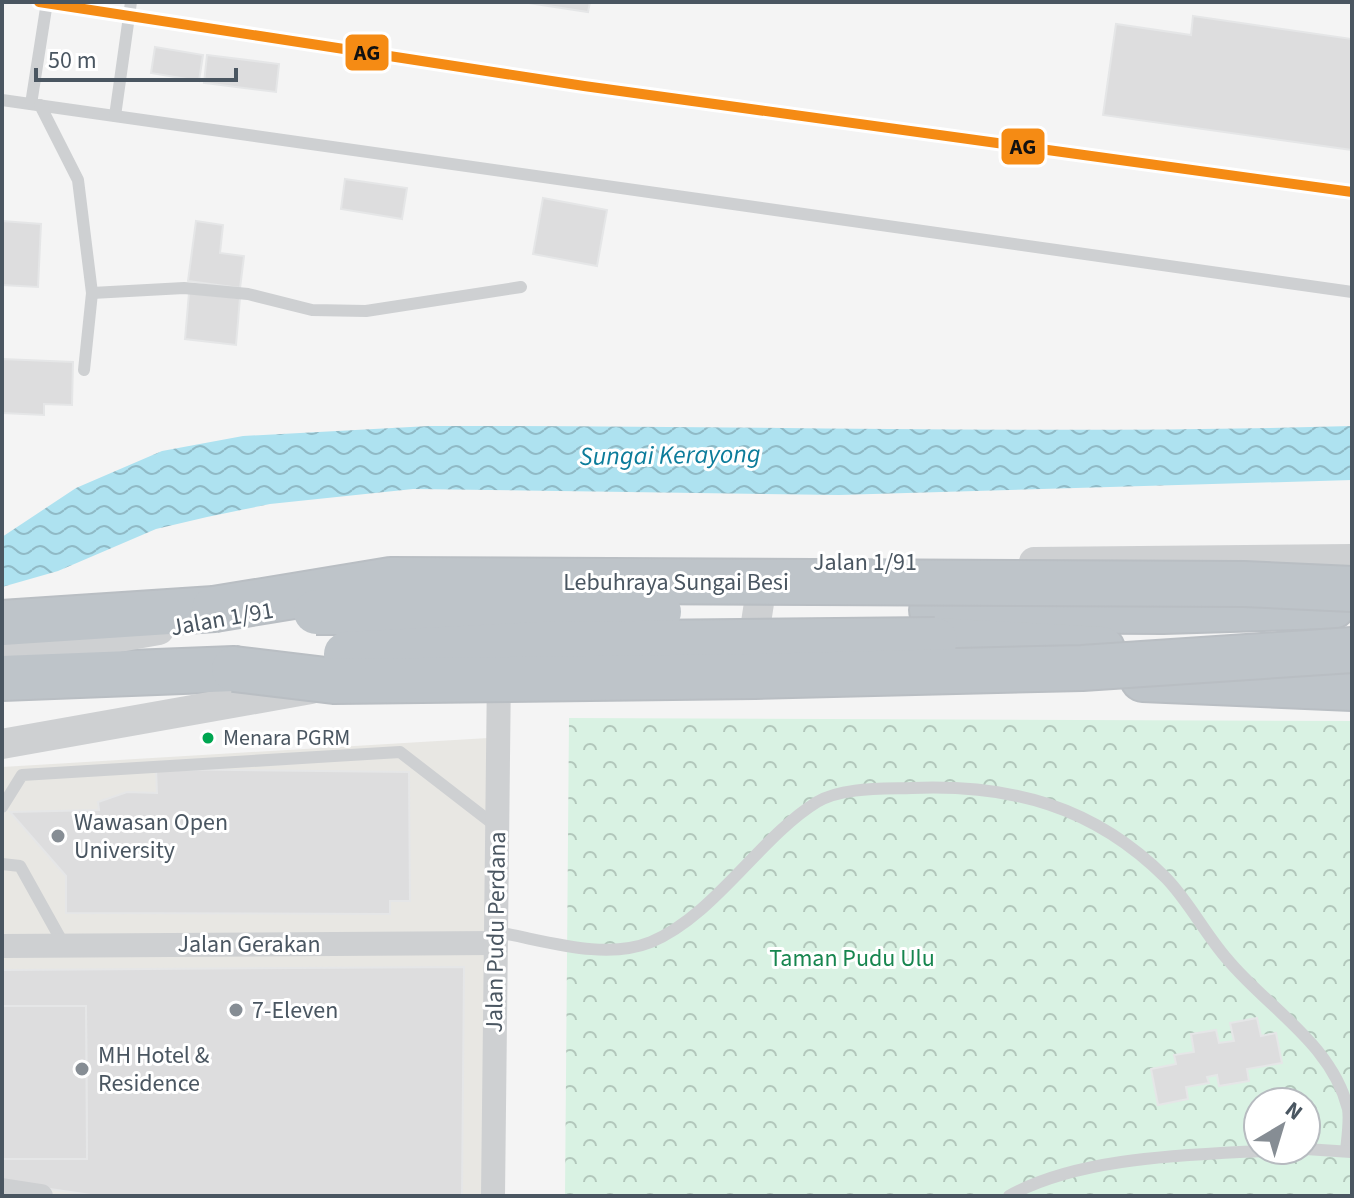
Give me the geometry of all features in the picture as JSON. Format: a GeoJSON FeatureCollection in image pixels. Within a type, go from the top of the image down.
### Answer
{"type":"FeatureCollection","features":[{"type":"Feature","properties":{"kind":"highway","name":"Lebuhraya Sungai Besi"},"geometry":{"type":"LineString","coordinates":[[2,623],[214,609],[391,580],[1244,584],[1352,589]]}},
{"type":"Feature","properties":{"kind":"highway"},"geometry":{"type":"LineString","coordinates":[[2,678],[234,669],[373,650],[934,625],[1163,611],[1352,605]]}},
{"type":"Feature","properties":{"kind":"highway"},"geometry":{"type":"LineString","coordinates":[[214,609],[934,625],[1069,649],[1352,653]]}},
{"type":"Feature","properties":{"kind":"highway"},"geometry":{"type":"LineString","coordinates":[[234,669],[334,681],[755,676],[1082,668],[1352,653]]}},
{"type":"Feature","properties":{"kind":"highway"},"geometry":{"type":"LineString","coordinates":[[816,663],[1352,688]]}},
{"type":"Feature","properties":{"kind":"street","name":"Jalan 1/91"},"geometry":{"type":"LineString","coordinates":[[2,653],[45,650],[470,575],[627,564],[1352,559]]}},
{"type":"Feature","properties":{"kind":"street"},"geometry":{"type":"LineString","coordinates":[[805,562],[761,590],[755,629],[765,650],[816,663]]}},
{"type":"Feature","properties":{"kind":"street"},"geometry":{"type":"LineString","coordinates":[[470,575],[488,595],[498,617],[499,667]]}},
{"type":"Feature","properties":{"kind":"street"},"geometry":{"type":"LineString","coordinates":[[2,744],[304,690],[499,667],[816,663]]}},
{"type":"Feature","properties":{"kind":"street","name":"Jalan Pudu Perdana"},"geometry":{"type":"LineString","coordinates":[[493,1196],[499,667]]}},
{"type":"Feature","properties":{"kind":"street","name":"Jalan Gerakan"},"geometry":{"type":"LineString","coordinates":[[2,946],[496,937]]}},
{"type":"Feature","properties":{"kind":"street"},"geometry":{"type":"LineString","coordinates":[[2,1190],[41,1196]]}},
{"type":"Feature","properties":{"kind":"lane"},"geometry":{"type":"LineString","coordinates":[[47,2],[35,104],[78,180],[92,293],[84,370]]}},
{"type":"Feature","properties":{"kind":"lane"},"geometry":{"type":"LineString","coordinates":[[115,116],[131,2]]}},
{"type":"Feature","properties":{"kind":"lane"},"geometry":{"type":"LineString","coordinates":[[2,100],[1352,292]]}},
{"type":"Feature","properties":{"kind":"lane"},"geometry":{"type":"LineString","coordinates":[[92,293],[184,288],[248,294],[312,310],[366,311],[521,287]]}},
{"type":"Feature","properties":{"kind":"lane"},"geometry":{"type":"LineString","coordinates":[[2,807],[22,775],[400,752],[497,827]]}},
{"type":"Feature","properties":{"kind":"lane"},"geometry":{"type":"LineString","coordinates":[[496,937],[607,950],[651,942],[690,915],[747,867],[787,823],[820,800],[869,789],[962,786],[1040,800],[1097,827],[1166,878],[1236,970],[1323,1055],[1348,1110],[1349,1152],[1322,1150]]}},
{"type":"Feature","properties":{"kind":"lane"},"geometry":{"type":"LineString","coordinates":[[2,864],[20,866],[64,945]]}},
{"type":"Feature","properties":{"kind":"lane"},"geometry":{"type":"LineString","coordinates":[[1009,1196],[1059,1176],[1104,1166],[1242,1153]]}},
{"type":"Feature","properties":{"kind":"shaded area"},"geometry":{"type":"Polygon","coordinates":[[[488,738],[485,1196],[2,1196],[2,767],[488,738]]]}},
{"type":"Feature","properties":{"kind":"green space","name":"Taman Pudu Ulu"},"geometry":{"type":"Polygon","coordinates":[[[569,718],[1352,721],[1352,1196],[565,1196],[569,718]]]}},
{"type":"Feature","properties":{"kind":"water","name":"Sungai Kerayong"},"geometry":{"type":"Polygon","coordinates":[[[429,426],[1006,430],[1352,426],[1352,480],[839,495],[413,489],[270,504],[156,529],[58,571],[2,587],[2,537],[76,488],[162,451],[243,436],[429,426]]]}},
{"type":"Feature","properties":{"kind":"building"},"geometry":{"type":"Polygon","coordinates":[[[522,2],[590,2],[588,12],[522,2]]]}},
{"type":"Feature","properties":{"kind":"building"},"geometry":{"type":"Polygon","coordinates":[[[1193,16],[1352,39],[1352,150],[1103,115],[1116,24],[1191,35],[1193,16]]]}},
{"type":"Feature","properties":{"kind":"building"},"geometry":{"type":"Polygon","coordinates":[[[155,47],[203,55],[199,81],[151,73],[155,47]]]}},
{"type":"Feature","properties":{"kind":"building"},"geometry":{"type":"Polygon","coordinates":[[[207,55],[279,64],[276,92],[204,83],[207,55]]]}},
{"type":"Feature","properties":{"kind":"building"},"geometry":{"type":"Polygon","coordinates":[[[345,179],[407,188],[402,219],[341,209],[345,179]]]}},
{"type":"Feature","properties":{"kind":"building"},"geometry":{"type":"Polygon","coordinates":[[[543,198],[607,210],[597,266],[533,254],[543,198]]]}},
{"type":"Feature","properties":{"kind":"building"},"geometry":{"type":"Polygon","coordinates":[[[2,221],[41,224],[38,287],[2,285],[2,221]]]}},
{"type":"Feature","properties":{"kind":"building"},"geometry":{"type":"Polygon","coordinates":[[[196,221],[223,225],[220,253],[244,256],[240,288],[188,281],[196,221]]]}},
{"type":"Feature","properties":{"kind":"building"},"geometry":{"type":"Polygon","coordinates":[[[189,293],[240,298],[236,345],[185,339],[189,293]]]}},
{"type":"Feature","properties":{"kind":"building"},"geometry":{"type":"Polygon","coordinates":[[[2,359],[73,362],[72,405],[44,404],[44,415],[3,413],[2,359]]]}},
{"type":"Feature","properties":{"kind":"building"},"geometry":{"type":"Polygon","coordinates":[[[156,769],[409,772],[410,901],[390,901],[390,914],[66,913],[66,876],[10,812],[99,810],[98,802],[127,792],[157,793],[156,769]]]}},
{"type":"Feature","properties":{"kind":"building"},"geometry":{"type":"Polygon","coordinates":[[[464,967],[462,1196],[98,1196],[2,1182],[2,1159],[87,1159],[86,1006],[2,1006],[2,970],[464,967]]]}},
{"type":"Feature","properties":{"kind":"building"},"geometry":{"type":"Polygon","coordinates":[[[2,1006],[86,1006],[87,1159],[2,1159],[2,1006]]]}},
{"type":"Feature","properties":{"kind":"building"},"geometry":{"type":"Polygon","coordinates":[[[1257,1018],[1261,1036],[1276,1033],[1282,1063],[1247,1069],[1249,1081],[1219,1086],[1217,1075],[1207,1077],[1209,1083],[1186,1087],[1188,1099],[1158,1105],[1151,1069],[1176,1064],[1174,1055],[1194,1052],[1191,1034],[1216,1030],[1219,1043],[1234,1041],[1230,1023],[1257,1018]]]}},
{"type":"Feature","properties":{"kind":"transit line","name":"AG"},"geometry":{"type":"LineString","coordinates":[[39,2],[584,86],[1352,192]]}},
{"type":"Feature","properties":{"kind":"place","name":"Menara PGRM"},"geometry":{"type":"Point","coordinates":[208,738]}},
{"type":"Feature","properties":{"kind":"place","name":"Wawasan Open University"},"geometry":{"type":"Point","coordinates":[58,836]}},
{"type":"Feature","properties":{"kind":"place","name":"7-Eleven"},"geometry":{"type":"Point","coordinates":[236,1010]}},
{"type":"Feature","properties":{"kind":"place","name":"MH Hotel & Residence"},"geometry":{"type":"Point","coordinates":[82,1069]}}]}
